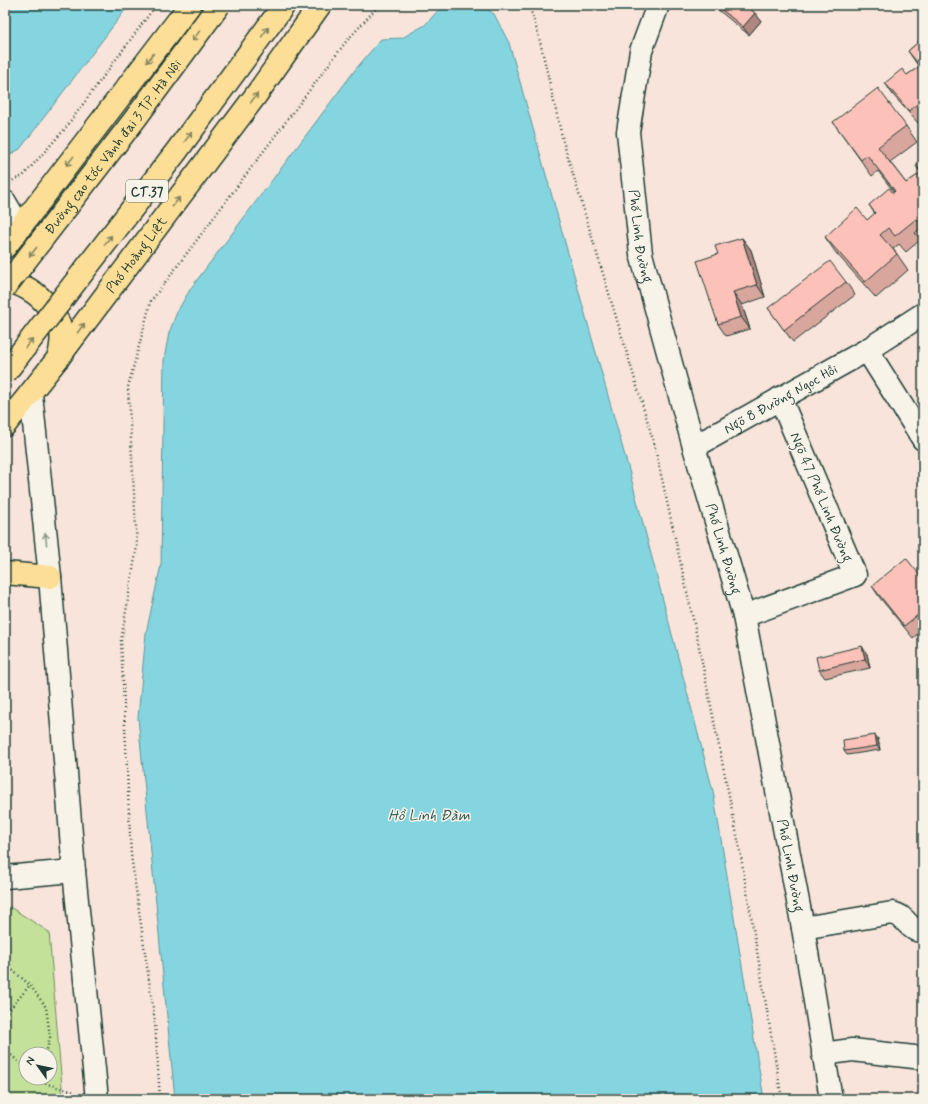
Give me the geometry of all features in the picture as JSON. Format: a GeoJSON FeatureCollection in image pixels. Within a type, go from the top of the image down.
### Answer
{"type":"FeatureCollection","features":[{"type":"Feature","properties":{"kind":"main road"},"geometry":{"type":"LineString","coordinates":[[5,247],[190,5]]}},
{"type":"Feature","properties":{"kind":"main road","name":"Đường cao tốc Vành đai 3 TP. Hà Nội"},"geometry":{"type":"LineString","coordinates":[[5,287],[135,120],[219,5]]}},
{"type":"Feature","properties":{"kind":"main road","name":"CT.37"},"geometry":{"type":"LineString","coordinates":[[5,374],[176,152],[284,5]]}},
{"type":"Feature","properties":{"kind":"main road","name":"Phố Hoàng Liệt"},"geometry":{"type":"LineString","coordinates":[[5,425],[31,394],[256,95],[320,5]]}},
{"type":"Feature","properties":{"kind":"main road"},"geometry":{"type":"LineString","coordinates":[[5,280],[25,286],[39,295],[49,306],[60,325],[62,339],[59,357]]}},
{"type":"Feature","properties":{"kind":"main road"},"geometry":{"type":"LineString","coordinates":[[5,573],[50,577]]}},
{"type":"Feature","properties":{"kind":"street","name":"Phố Linh Đường"},"geometry":{"type":"LineString","coordinates":[[658,5],[641,51],[628,132],[641,254],[694,447],[744,616],[803,928],[831,1099]]}},
{"type":"Feature","properties":{"kind":"street"},"geometry":{"type":"LineString","coordinates":[[5,202],[12,214],[22,224]]}},
{"type":"Feature","properties":{"kind":"street","name":"Ngõ 8 Đường Ngọc Hồi"},"geometry":{"type":"LineString","coordinates":[[694,447],[867,350],[923,314]]}},
{"type":"Feature","properties":{"kind":"street"},"geometry":{"type":"LineString","coordinates":[[867,350],[923,439]]}},
{"type":"Feature","properties":{"kind":"street"},"geometry":{"type":"LineString","coordinates":[[31,394],[50,577],[74,871],[97,1099]]}},
{"type":"Feature","properties":{"kind":"street","name":"Ngõ 47 Phố Linh Đường"},"geometry":{"type":"LineString","coordinates":[[744,616],[855,575],[780,398]]}},
{"type":"Feature","properties":{"kind":"street"},"geometry":{"type":"LineString","coordinates":[[5,877],[74,871]]}},
{"type":"Feature","properties":{"kind":"street"},"geometry":{"type":"LineString","coordinates":[[803,928],[892,913],[900,916],[911,928],[917,931],[923,931]]}},
{"type":"Feature","properties":{"kind":"street"},"geometry":{"type":"LineString","coordinates":[[823,1054],[852,1050],[923,1058]]}},
{"type":"Feature","properties":{"kind":"path"},"geometry":{"type":"LineString","coordinates":[[5,184],[23,176],[64,130],[156,5]]}},
{"type":"Feature","properties":{"kind":"path"},"geometry":{"type":"LineString","coordinates":[[160,1099],[155,1022],[131,855],[121,641],[137,546],[128,387],[151,301],[345,43],[379,5]]}},
{"type":"Feature","properties":{"kind":"path"},"geometry":{"type":"LineString","coordinates":[[529,5],[539,37],[563,141],[654,443],[697,637],[739,845],[782,1099]]}},
{"type":"Feature","properties":{"kind":"path"},"geometry":{"type":"LineString","coordinates":[[5,969],[11,969],[30,985],[46,1007],[50,1037],[48,1046]]}},
{"type":"Feature","properties":{"kind":"path"},"geometry":{"type":"LineString","coordinates":[[5,1015],[30,985]]}},
{"type":"Feature","properties":{"kind":"path"},"geometry":{"type":"LineString","coordinates":[[5,1027],[7,1037],[5,1044]]}},
{"type":"Feature","properties":{"kind":"path"},"geometry":{"type":"LineString","coordinates":[[5,1050],[18,1061]]}},
{"type":"Feature","properties":{"kind":"path"},"geometry":{"type":"LineString","coordinates":[[54,1086],[74,1092]]}},
{"type":"Feature","properties":{"kind":"green space"},"geometry":{"type":"Polygon","coordinates":[[[10,907],[49,932],[63,1099],[5,1099],[5,908],[10,907]]]}},
{"type":"Feature","properties":{"kind":"water"},"geometry":{"type":"Polygon","coordinates":[[[5,5],[129,5],[20,149],[5,157],[5,5]]]}},
{"type":"Feature","properties":{"kind":"water","name":"Hồ Linh Đàm"},"geometry":{"type":"Polygon","coordinates":[[[443,5],[481,5],[494,14],[509,43],[630,474],[713,791],[764,1099],[175,1099],[138,718],[146,633],[161,565],[164,359],[169,333],[177,312],[191,288],[355,70],[381,39],[402,38],[425,25],[443,5]]]}},
{"type":"Feature","properties":{"kind":"building"},"geometry":{"type":"Polygon","coordinates":[[[716,5],[745,5],[755,13],[743,27],[716,5]]]}},
{"type":"Feature","properties":{"kind":"building"},"geometry":{"type":"Polygon","coordinates":[[[923,38],[923,87],[920,89],[923,93],[923,99],[909,111],[885,83],[902,69],[907,75],[920,66],[908,51],[923,38]]]}},
{"type":"Feature","properties":{"kind":"building"},"geometry":{"type":"Polygon","coordinates":[[[878,88],[906,126],[878,147],[906,183],[922,172],[916,166],[923,159],[923,226],[916,219],[895,236],[888,228],[880,235],[897,254],[865,282],[825,237],[857,208],[867,220],[875,213],[869,205],[889,188],[893,193],[895,191],[867,155],[861,160],[833,122],[878,88]]]}},
{"type":"Feature","properties":{"kind":"building"},"geometry":{"type":"Polygon","coordinates":[[[923,226],[923,242],[915,233],[923,226]]]}},
{"type":"Feature","properties":{"kind":"building"},"geometry":{"type":"Polygon","coordinates":[[[742,238],[757,285],[733,292],[741,317],[718,324],[697,261],[718,254],[715,246],[742,238]]]}},
{"type":"Feature","properties":{"kind":"building"},"geometry":{"type":"Polygon","coordinates":[[[830,261],[846,282],[784,330],[768,308],[830,261]]]}},
{"type":"Feature","properties":{"kind":"building"},"geometry":{"type":"Polygon","coordinates":[[[906,558],[923,579],[923,611],[904,626],[872,586],[906,558]]]}},
{"type":"Feature","properties":{"kind":"building"},"geometry":{"type":"Polygon","coordinates":[[[862,646],[865,659],[819,670],[816,657],[862,646]]]}},
{"type":"Feature","properties":{"kind":"building"},"geometry":{"type":"Polygon","coordinates":[[[875,735],[877,746],[844,751],[843,740],[875,735]]]}}]}
